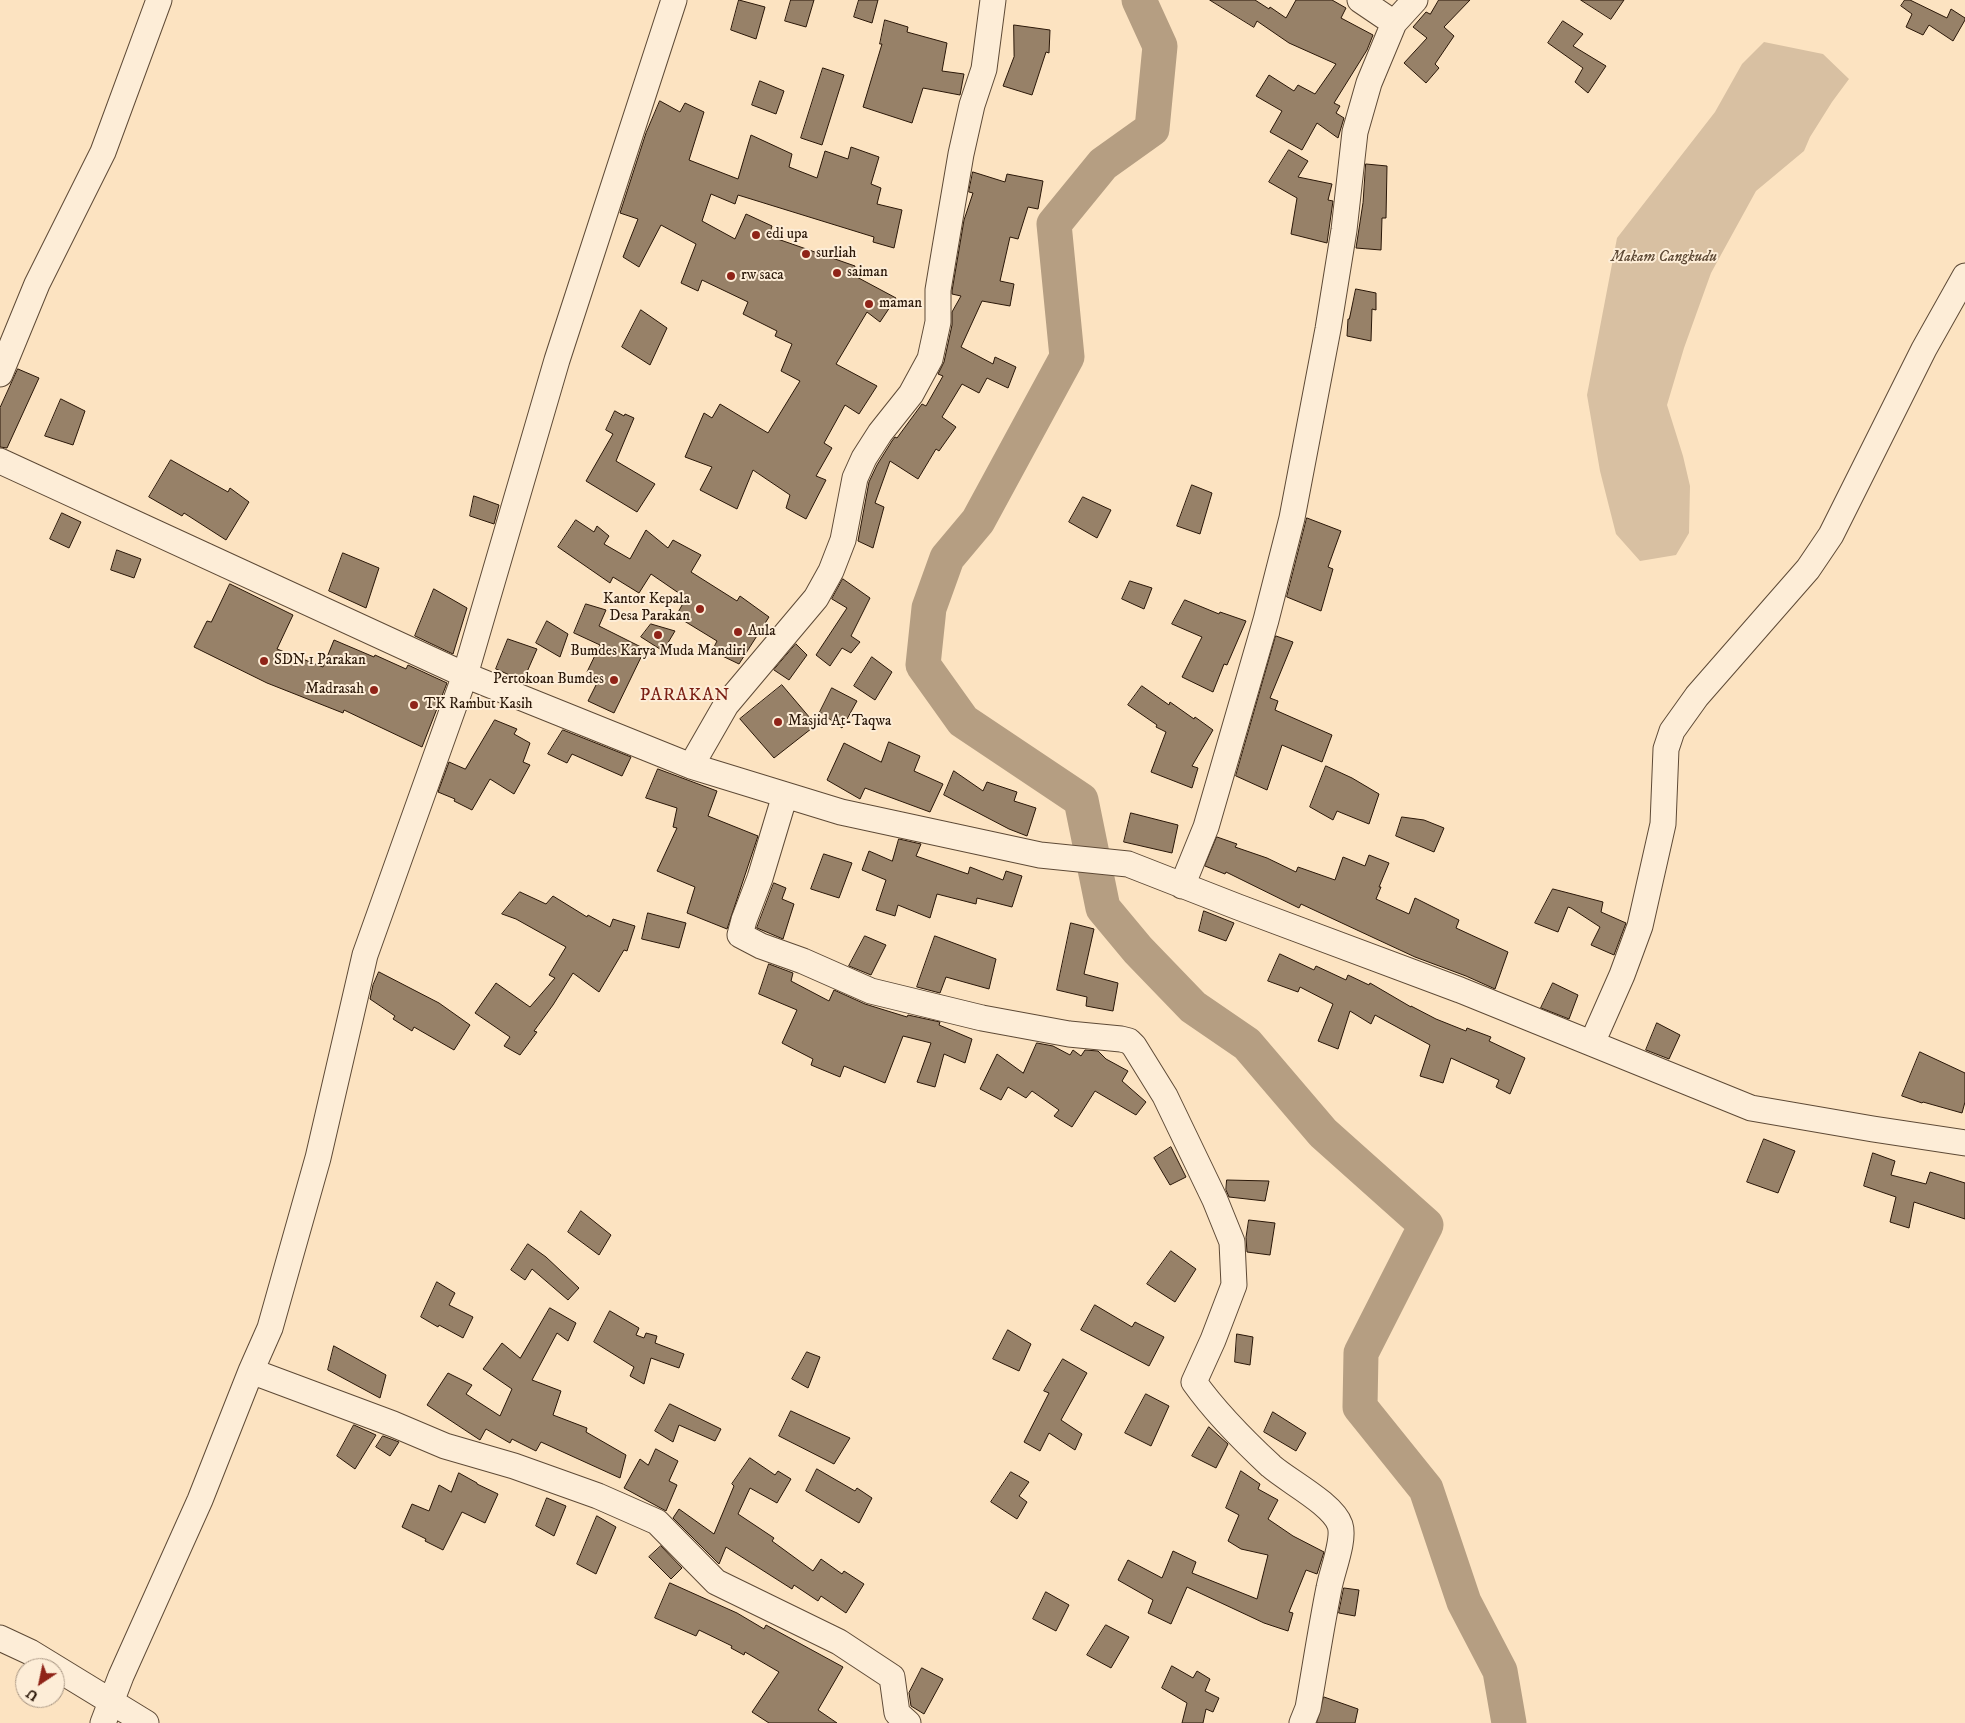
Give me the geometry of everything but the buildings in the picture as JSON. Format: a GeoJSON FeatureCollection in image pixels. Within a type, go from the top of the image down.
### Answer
{"type":"FeatureCollection","features":[{"type":"Feature","properties":{"kind":"street"},"geometry":{"type":"LineString","coordinates":[[0,374],[37,284],[103,152],[159,0]]}},
{"type":"Feature","properties":{"kind":"street"},"geometry":{"type":"LineString","coordinates":[[107,1712],[121,1676],[200,1500],[270,1328],[318,1158],[365,955],[465,675],[557,360],[674,0]]}},
{"type":"Feature","properties":{"kind":"street"},"geometry":{"type":"LineString","coordinates":[[691,766],[726,705],[816,598],[831,570],[842,540],[855,478],[864,458],[880,433],[911,394],[930,360],[938,322],[938,290],[948,229],[970,115],[984,69],[993,0]]}},
{"type":"Feature","properties":{"kind":"street"},"geometry":{"type":"LineString","coordinates":[[1360,0],[1394,23]]}},
{"type":"Feature","properties":{"kind":"street"},"geometry":{"type":"LineString","coordinates":[[1182,886],[1206,827],[1266,620],[1292,518],[1330,320],[1344,230],[1355,132],[1369,83],[1394,23],[1415,0]]}},
{"type":"Feature","properties":{"kind":"street"},"geometry":{"type":"LineString","coordinates":[[1592,1043],[1622,975],[1640,926],[1663,824],[1666,749],[1672,731],[1697,696],[1808,569],[1831,535],[1924,349],[1965,276]]}},
{"type":"Feature","properties":{"kind":"street"},"geometry":{"type":"LineString","coordinates":[[0,462],[465,675],[691,766],[840,812],[1040,855],[1128,864],[1460,990],[1751,1108],[1965,1143]]}},
{"type":"Feature","properties":{"kind":"street"},"geometry":{"type":"LineString","coordinates":[[785,796],[740,935],[760,946],[803,961],[871,991],[982,1018],[1069,1034],[1112,1037],[1129,1041],[1142,1058],[1165,1096],[1215,1200],[1232,1242],[1234,1285],[1213,1340],[1194,1382],[1211,1406],[1234,1431],[1272,1466],[1331,1510],[1340,1524],[1341,1535],[1329,1587],[1308,1708],[1302,1723]]}},
{"type":"Feature","properties":{"kind":"street"},"geometry":{"type":"LineString","coordinates":[[251,1371],[393,1424],[445,1446],[514,1466],[598,1496],[657,1522],[716,1582],[839,1642],[892,1677],[897,1713],[908,1723]]}},
{"type":"Feature","properties":{"kind":"street"},"geometry":{"type":"LineString","coordinates":[[0,1638],[30,1652],[107,1712],[146,1723]]}},
{"type":"Feature","properties":{"kind":"green space","name":"Makam Cangkudu"},"geometry":{"type":"Polygon","coordinates":[[[1764,42],[1823,54],[1849,79],[1810,137],[1804,151],[1756,191],[1711,273],[1684,348],[1667,405],[1690,486],[1689,533],[1676,555],[1640,561],[1616,534],[1600,471],[1587,395],[1617,238],[1715,112],[1742,64],[1764,42]]]}},
{"type":"Feature","properties":{"kind":"waterway"},"geometry":{"type":"LineString","coordinates":[[1139,0],[1160,46],[1152,129],[1103,164],[1054,224],[1067,357],[978,521],[947,558],[929,608],[923,665],[963,721],[1081,800],[1103,908],[1138,950],[1193,1007],[1247,1044],[1323,1133],[1426,1225],[1361,1353],[1360,1407],[1426,1489],[1464,1602],[1500,1671],[1509,1723]]}},
{"type":"Feature","properties":{"kind":"place","name":"edi upa"},"geometry":{"type":"Point","coordinates":[756,235]}},
{"type":"Feature","properties":{"kind":"place","name":"surliah"},"geometry":{"type":"Point","coordinates":[806,254]}},
{"type":"Feature","properties":{"kind":"place","name":"saiman"},"geometry":{"type":"Point","coordinates":[837,273]}},
{"type":"Feature","properties":{"kind":"place","name":"rw saca"},"geometry":{"type":"Point","coordinates":[731,276]}},
{"type":"Feature","properties":{"kind":"place","name":"maman"},"geometry":{"type":"Point","coordinates":[869,304]}},
{"type":"Feature","properties":{"kind":"place","name":"Kantor Kepala Desa Parakan"},"geometry":{"type":"Point","coordinates":[700,609]}},
{"type":"Feature","properties":{"kind":"place","name":"Aula"},"geometry":{"type":"Point","coordinates":[738,632]}},
{"type":"Feature","properties":{"kind":"place","name":"Bumdes Karya Muda Mandiri"},"geometry":{"type":"Point","coordinates":[658,635]}},
{"type":"Feature","properties":{"kind":"place","name":"SDN 1 Parakan"},"geometry":{"type":"Point","coordinates":[264,661]}},
{"type":"Feature","properties":{"kind":"place","name":"Pertokoan Bumdes"},"geometry":{"type":"Point","coordinates":[614,680]}},
{"type":"Feature","properties":{"kind":"place","name":"Madrasah"},"geometry":{"type":"Point","coordinates":[374,690]}},
{"type":"Feature","properties":{"kind":"place","name":"TK Rambut Kasih"},"geometry":{"type":"Point","coordinates":[414,705]}},
{"type":"Feature","properties":{"kind":"place","name":"Masjid At-Taqwa"},"geometry":{"type":"Point","coordinates":[778,722]}},
{"type":"Feature","properties":{"kind":"district","name":"PARAKAN"},"geometry":{"type":"Point","coordinates":[685,696]}}]}
